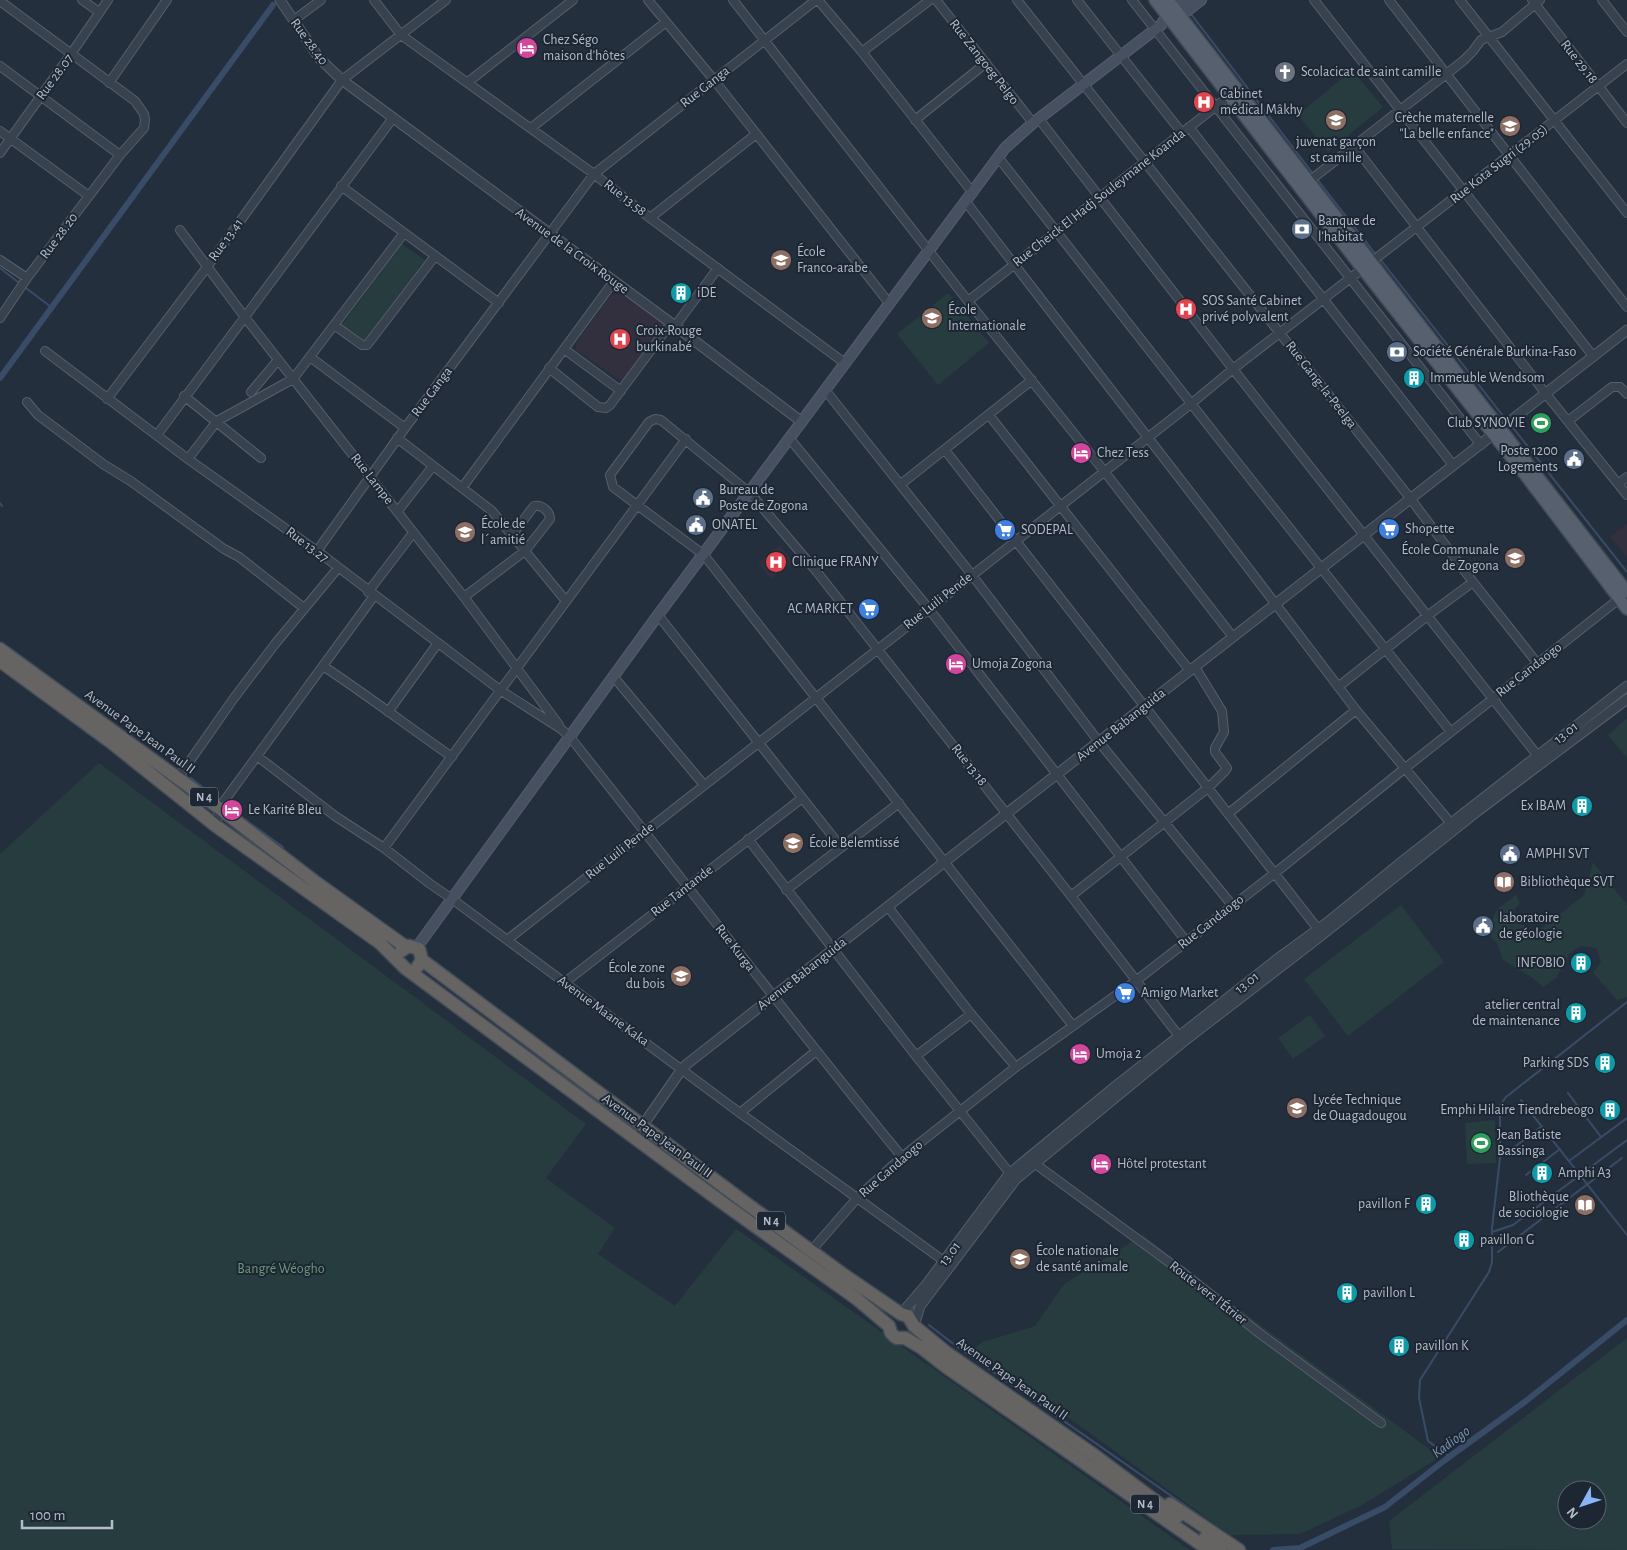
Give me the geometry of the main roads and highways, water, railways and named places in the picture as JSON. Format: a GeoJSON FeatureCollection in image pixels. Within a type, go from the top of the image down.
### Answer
{"type":"FeatureCollection","features":[{"type":"Feature","properties":{"kind":"highway","name":"Avenue Pape Jean Paul II"},"geometry":{"type":"LineString","coordinates":[[0,649],[219,808],[314,881],[411,947]]}},
{"type":"Feature","properties":{"kind":"highway","name":"Avenue Pape Jean Paul II"},"geometry":{"type":"LineString","coordinates":[[0,662],[112,743],[216,826],[380,943],[398,960]]}},
{"type":"Feature","properties":{"kind":"highway","name":"N 4"},"geometry":{"type":"LineString","coordinates":[[411,947],[422,952],[422,960]]}},
{"type":"Feature","properties":{"kind":"highway"},"geometry":{"type":"LineString","coordinates":[[398,960],[399,954],[411,947]]}},
{"type":"Feature","properties":{"kind":"highway","name":"N 4"},"geometry":{"type":"LineString","coordinates":[[398,960],[409,969]]}},
{"type":"Feature","properties":{"kind":"highway","name":"Avenue Pape Jean Paul II"},"geometry":{"type":"LineString","coordinates":[[422,960],[811,1251],[911,1319],[914,1326],[947,1353],[1089,1459]]}},
{"type":"Feature","properties":{"kind":"highway"},"geometry":{"type":"LineString","coordinates":[[409,969],[419,966],[422,960]]}},
{"type":"Feature","properties":{"kind":"highway","name":"Avenue Pape Jean Paul II"},"geometry":{"type":"LineString","coordinates":[[409,969],[857,1299],[889,1326],[894,1336],[905,1338],[1089,1459]]}},
{"type":"Feature","properties":{"kind":"highway"},"geometry":{"type":"LineString","coordinates":[[889,1326],[893,1317],[901,1314]]}},
{"type":"Feature","properties":{"kind":"highway"},"geometry":{"type":"LineString","coordinates":[[905,1338],[911,1333],[914,1326]]}},
{"type":"Feature","properties":{"kind":"highway","name":"N 4"},"geometry":{"type":"LineString","coordinates":[[1089,1459],[1210,1550]]}},
{"type":"Feature","properties":{"kind":"highway","name":"N 4"},"geometry":{"type":"LineString","coordinates":[[1089,1459],[1221,1550]]}},
{"type":"Feature","properties":{"kind":"highway"},"geometry":{"type":"LineString","coordinates":[[1089,1459],[1197,1550]]}},
{"type":"Feature","properties":{"kind":"highway"},"geometry":{"type":"LineString","coordinates":[[1089,1459],[1152,1492],[1239,1550]]}},
{"type":"Feature","properties":{"kind":"main road"},"geometry":{"type":"LineString","coordinates":[[1155,0],[1229,96],[1366,265],[1497,432],[1623,596],[1627,609]]}},
{"type":"Feature","properties":{"kind":"main road"},"geometry":{"type":"LineString","coordinates":[[411,947],[452,899],[613,676],[750,494],[998,157],[1036,121],[1121,56],[1187,0]]}},
{"type":"Feature","properties":{"kind":"main road"},"geometry":{"type":"LineString","coordinates":[[1168,17],[1201,0]]}},
{"type":"Feature","properties":{"kind":"main road"},"geometry":{"type":"LineString","coordinates":[[1168,17],[1308,182],[1366,265]]}},
{"type":"Feature","properties":{"kind":"waterway"},"geometry":{"type":"LineString","coordinates":[[0,378],[273,5]]}},
{"type":"Feature","properties":{"kind":"waterway"},"geometry":{"type":"LineString","coordinates":[[1191,14],[1314,175]]}},
{"type":"Feature","properties":{"kind":"waterway"},"geometry":{"type":"LineString","coordinates":[[1317,179],[1377,256]]}},
{"type":"Feature","properties":{"kind":"waterway"},"geometry":{"type":"LineString","coordinates":[[1380,259],[1507,421]]}},
{"type":"Feature","properties":{"kind":"waterway"},"geometry":{"type":"LineString","coordinates":[[0,268],[18,282]]}},
{"type":"Feature","properties":{"kind":"waterway"},"geometry":{"type":"LineString","coordinates":[[26,288],[51,307]]}},
{"type":"Feature","properties":{"kind":"waterway"},"geometry":{"type":"LineString","coordinates":[[1510,424],[1627,572]]}},
{"type":"Feature","properties":{"kind":"waterway"},"geometry":{"type":"LineString","coordinates":[[191,778],[211,794]]}},
{"type":"Feature","properties":{"kind":"waterway"},"geometry":{"type":"LineString","coordinates":[[232,810],[283,847]]}},
{"type":"Feature","properties":{"kind":"waterway"},"geometry":{"type":"LineString","coordinates":[[1450,1457],[1428,1441],[1419,1398],[1420,1380],[1489,1272],[1492,1262],[1492,1228],[1500,1158],[1500,1105],[1506,1097],[1627,1002]]}},
{"type":"Feature","properties":{"kind":"waterway"},"geometry":{"type":"LineString","coordinates":[[1568,1093],[1601,1137]]}},
{"type":"Feature","properties":{"kind":"waterway"},"geometry":{"type":"LineString","coordinates":[[1521,1100],[1627,1235]]}},
{"type":"Feature","properties":{"kind":"waterway"},"geometry":{"type":"LineString","coordinates":[[1569,1161],[1627,1118]]}},
{"type":"Feature","properties":{"kind":"waterway"},"geometry":{"type":"LineString","coordinates":[[1507,1153],[1542,1126]]}},
{"type":"Feature","properties":{"kind":"waterway"},"geometry":{"type":"LineString","coordinates":[[1492,1232],[1513,1225],[1627,1140]]}},
{"type":"Feature","properties":{"kind":"waterway"},"geometry":{"type":"LineString","coordinates":[[1526,1175],[1560,1149]]}},
{"type":"Feature","properties":{"kind":"waterway"},"geometry":{"type":"LineString","coordinates":[[1498,1252],[1622,1158]]}},
{"type":"Feature","properties":{"kind":"waterway","name":"Kadiogo"},"geometry":{"type":"LineString","coordinates":[[1273,1550],[1300,1548],[1385,1507],[1445,1460],[1526,1401],[1627,1320]]}},
{"type":"Feature","properties":{"kind":"waterway"},"geometry":{"type":"LineString","coordinates":[[929,1325],[956,1346],[1226,1534]]}},
{"type":"Feature","properties":{"kind":"place","name":"Chez Ségo maison d'hôtes"},"geometry":{"type":"Point","coordinates":[527,48]}},
{"type":"Feature","properties":{"kind":"place","name":"Scolacicat de saint camille"},"geometry":{"type":"Point","coordinates":[1285,72]}},
{"type":"Feature","properties":{"kind":"place","name":"Cabinet médical Mâkhy"},"geometry":{"type":"Point","coordinates":[1204,102]}},
{"type":"Feature","properties":{"kind":"place","name":"juvenat garçon st camille"},"geometry":{"type":"Point","coordinates":[1336,120]}},
{"type":"Feature","properties":{"kind":"place","name":"Crèche maternelle \"La belle enfance\""},"geometry":{"type":"Point","coordinates":[1510,126]}},
{"type":"Feature","properties":{"kind":"place","name":"Banque de l'habitat"},"geometry":{"type":"Point","coordinates":[1302,229]}},
{"type":"Feature","properties":{"kind":"place","name":"École Franco-arabe"},"geometry":{"type":"Point","coordinates":[781,260]}},
{"type":"Feature","properties":{"kind":"place","name":"iDE"},"geometry":{"type":"Point","coordinates":[681,293]}},
{"type":"Feature","properties":{"kind":"place","name":"SOS Santé Cabinet privé polyvalent"},"geometry":{"type":"Point","coordinates":[1186,309]}},
{"type":"Feature","properties":{"kind":"place","name":"École Internationale"},"geometry":{"type":"Point","coordinates":[932,318]}},
{"type":"Feature","properties":{"kind":"place","name":"Croix-Rouge burkinabé"},"geometry":{"type":"Point","coordinates":[620,339]}},
{"type":"Feature","properties":{"kind":"place","name":"Société Générale Burkina-Faso"},"geometry":{"type":"Point","coordinates":[1397,352]}},
{"type":"Feature","properties":{"kind":"place","name":"Immeuble Wendsom"},"geometry":{"type":"Point","coordinates":[1414,378]}},
{"type":"Feature","properties":{"kind":"place","name":"Club SYNOVIE"},"geometry":{"type":"Point","coordinates":[1541,423]}},
{"type":"Feature","properties":{"kind":"place","name":"Chez Tess"},"geometry":{"type":"Point","coordinates":[1081,453]}},
{"type":"Feature","properties":{"kind":"place","name":"Poste 1200 Logements"},"geometry":{"type":"Point","coordinates":[1574,459]}},
{"type":"Feature","properties":{"kind":"place","name":"Bureau de Poste de Zogona"},"geometry":{"type":"Point","coordinates":[703,498]}},
{"type":"Feature","properties":{"kind":"place","name":"ONATEL"},"geometry":{"type":"Point","coordinates":[696,525]}},
{"type":"Feature","properties":{"kind":"place","name":"Shopette"},"geometry":{"type":"Point","coordinates":[1389,529]}},
{"type":"Feature","properties":{"kind":"place","name":"SODEPAL"},"geometry":{"type":"Point","coordinates":[1005,530]}},
{"type":"Feature","properties":{"kind":"place","name":"École de l´amitié"},"geometry":{"type":"Point","coordinates":[465,532]}},
{"type":"Feature","properties":{"kind":"place","name":"École Communale de Zogona"},"geometry":{"type":"Point","coordinates":[1515,558]}},
{"type":"Feature","properties":{"kind":"place","name":"Clinique FRANY"},"geometry":{"type":"Point","coordinates":[776,562]}},
{"type":"Feature","properties":{"kind":"place","name":"AC MARKET"},"geometry":{"type":"Point","coordinates":[869,609]}},
{"type":"Feature","properties":{"kind":"place","name":"Umoja Zogona"},"geometry":{"type":"Point","coordinates":[956,664]}},
{"type":"Feature","properties":{"kind":"place","name":"Ex IBAM"},"geometry":{"type":"Point","coordinates":[1582,806]}},
{"type":"Feature","properties":{"kind":"place","name":"Le Karité Bleu"},"geometry":{"type":"Point","coordinates":[232,810]}},
{"type":"Feature","properties":{"kind":"place","name":"École Belemtissé"},"geometry":{"type":"Point","coordinates":[793,843]}},
{"type":"Feature","properties":{"kind":"place","name":"AMPHI SVT"},"geometry":{"type":"Point","coordinates":[1510,854]}},
{"type":"Feature","properties":{"kind":"place","name":"Bibliothèque SVT"},"geometry":{"type":"Point","coordinates":[1504,882]}},
{"type":"Feature","properties":{"kind":"place","name":"laboratoire de géologie"},"geometry":{"type":"Point","coordinates":[1483,926]}},
{"type":"Feature","properties":{"kind":"place","name":"INFOBIO"},"geometry":{"type":"Point","coordinates":[1581,963]}},
{"type":"Feature","properties":{"kind":"place","name":"École zone du bois"},"geometry":{"type":"Point","coordinates":[681,976]}},
{"type":"Feature","properties":{"kind":"place","name":"Amigo Market"},"geometry":{"type":"Point","coordinates":[1125,993]}},
{"type":"Feature","properties":{"kind":"place","name":"atelier central de maintenance"},"geometry":{"type":"Point","coordinates":[1576,1013]}},
{"type":"Feature","properties":{"kind":"place","name":"Umoja 2"},"geometry":{"type":"Point","coordinates":[1080,1054]}},
{"type":"Feature","properties":{"kind":"place","name":"Parking SDS"},"geometry":{"type":"Point","coordinates":[1605,1063]}},
{"type":"Feature","properties":{"kind":"place","name":"Lycée Technique de Ouagadougou"},"geometry":{"type":"Point","coordinates":[1297,1108]}},
{"type":"Feature","properties":{"kind":"place","name":"Emphi Hilaire Tiendrebeogo"},"geometry":{"type":"Point","coordinates":[1610,1110]}},
{"type":"Feature","properties":{"kind":"place","name":"Jean Batiste Bassinga"},"geometry":{"type":"Point","coordinates":[1481,1143]}},
{"type":"Feature","properties":{"kind":"place","name":"Hôtel protestant"},"geometry":{"type":"Point","coordinates":[1101,1164]}},
{"type":"Feature","properties":{"kind":"place","name":"Amphi A3"},"geometry":{"type":"Point","coordinates":[1542,1173]}},
{"type":"Feature","properties":{"kind":"place","name":"pavillon F"},"geometry":{"type":"Point","coordinates":[1426,1204]}},
{"type":"Feature","properties":{"kind":"place","name":"Bliothèque de sociologie"},"geometry":{"type":"Point","coordinates":[1585,1205]}},
{"type":"Feature","properties":{"kind":"place","name":"pavillon G"},"geometry":{"type":"Point","coordinates":[1464,1240]}},
{"type":"Feature","properties":{"kind":"place","name":"École nationale de santé animale"},"geometry":{"type":"Point","coordinates":[1020,1259]}},
{"type":"Feature","properties":{"kind":"place","name":"pavillon L"},"geometry":{"type":"Point","coordinates":[1347,1293]}},
{"type":"Feature","properties":{"kind":"place","name":"pavillon K"},"geometry":{"type":"Point","coordinates":[1399,1346]}},
{"type":"Feature","properties":{"kind":"park label","name":"Bangré Wéogho"},"geometry":{"type":"Point","coordinates":[281,1269]}}]}
